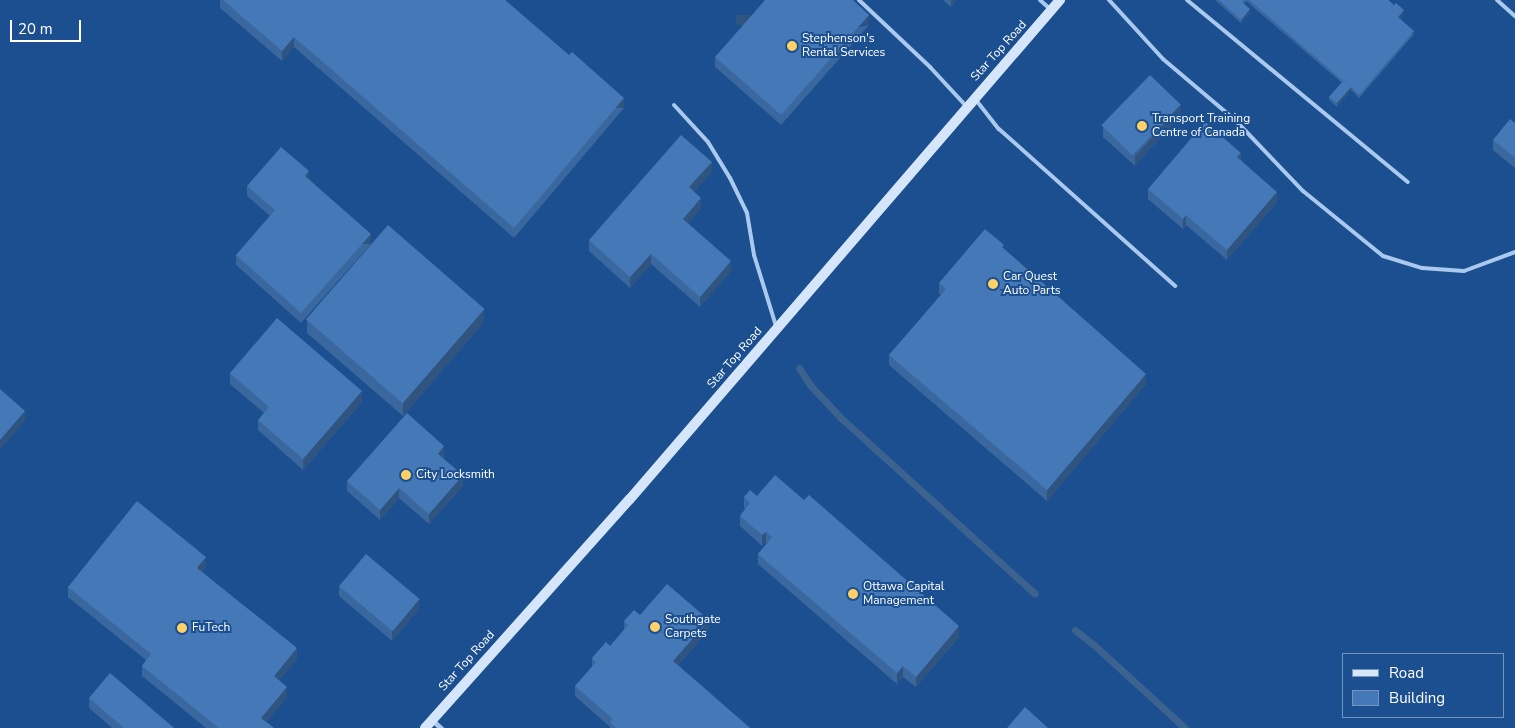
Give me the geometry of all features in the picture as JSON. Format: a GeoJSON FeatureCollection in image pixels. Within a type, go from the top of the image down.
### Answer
{"type":"FeatureCollection","features":[{"type":"Feature","properties":{"kind":"street","name":"Star Top Road"},"geometry":{"type":"LineString","coordinates":[[425,728],[624,506],[966,106],[1060,0]]}},
{"type":"Feature","properties":{"kind":"street"},"geometry":{"type":"LineString","coordinates":[[432,719],[441,728]]}},
{"type":"Feature","properties":{"kind":"lane"},"geometry":{"type":"LineString","coordinates":[[859,0],[930,67],[966,106]]}},
{"type":"Feature","properties":{"kind":"lane"},"geometry":{"type":"LineString","coordinates":[[1040,0],[1052,10]]}},
{"type":"Feature","properties":{"kind":"lane"},"geometry":{"type":"LineString","coordinates":[[1109,0],[1163,59],[1236,121],[1303,191],[1383,256],[1422,268],[1464,271],[1515,252]]}},
{"type":"Feature","properties":{"kind":"lane"},"geometry":{"type":"LineString","coordinates":[[1187,0],[1408,182]]}},
{"type":"Feature","properties":{"kind":"lane"},"geometry":{"type":"LineString","coordinates":[[1497,0],[1515,16]]}},
{"type":"Feature","properties":{"kind":"lane"},"geometry":{"type":"LineString","coordinates":[[974,98],[999,129],[1175,286]]}},
{"type":"Feature","properties":{"kind":"lane"},"geometry":{"type":"LineString","coordinates":[[674,105],[708,142],[730,178],[747,213],[754,255],[777,329]]}},
{"type":"Feature","properties":{"kind":"building"},"geometry":{"type":"Polygon","coordinates":[[[223,0],[505,0],[569,55],[572,52],[624,98],[514,228],[294,37],[282,51],[223,0]]]}},
{"type":"Feature","properties":{"kind":"building","name":"Stephenson's Rental Services"},"geometry":{"type":"Polygon","coordinates":[[[765,0],[853,0],[869,15],[781,115],[715,57],[765,0]]]}},
{"type":"Feature","properties":{"kind":"building"},"geometry":{"type":"Polygon","coordinates":[[[1219,0],[1244,0],[1242,2],[1250,9],[1241,20],[1219,0]]]}},
{"type":"Feature","properties":{"kind":"building"},"geometry":{"type":"Polygon","coordinates":[[[1249,0],[1388,0],[1394,5],[1396,3],[1404,10],[1398,17],[1414,31],[1359,95],[1351,87],[1337,103],[1329,97],[1343,81],[1249,0]]]}},
{"type":"Feature","properties":{"kind":"building","name":"Transport Training Centre of Canada"},"geometry":{"type":"Polygon","coordinates":[[[1150,75],[1181,105],[1132,155],[1101,125],[1150,75]]]}},
{"type":"Feature","properties":{"kind":"building"},"geometry":{"type":"Polygon","coordinates":[[[1510,119],[1515,123],[1515,158],[1493,140],[1510,119]]]}},
{"type":"Feature","properties":{"kind":"building"},"geometry":{"type":"Polygon","coordinates":[[[1205,122],[1241,153],[1237,157],[1277,192],[1227,250],[1186,215],[1183,219],[1148,189],[1205,122]]]}},
{"type":"Feature","properties":{"kind":"building"},"geometry":{"type":"Polygon","coordinates":[[[681,135],[712,162],[689,187],[701,198],[683,219],[731,261],[700,297],[651,254],[630,277],[589,240],[681,135]]]}},
{"type":"Feature","properties":{"kind":"building"},"geometry":{"type":"Polygon","coordinates":[[[281,147],[309,171],[305,176],[371,234],[301,313],[236,255],[275,210],[247,186],[281,147]]]}},
{"type":"Feature","properties":{"kind":"building"},"geometry":{"type":"Polygon","coordinates":[[[388,225],[485,309],[403,403],[306,319],[388,225]]]}},
{"type":"Feature","properties":{"kind":"building"},"geometry":{"type":"Polygon","coordinates":[[[985,229],[1004,245],[1002,247],[1146,374],[1047,490],[889,355],[946,289],[939,283],[985,229]]]}},
{"type":"Feature","properties":{"kind":"building"},"geometry":{"type":"Polygon","coordinates":[[[277,318],[362,391],[303,459],[258,420],[269,407],[230,373],[277,318]]]}},
{"type":"Feature","properties":{"kind":"building"},"geometry":{"type":"Polygon","coordinates":[[[0,389],[25,411],[0,440],[0,389]]]}},
{"type":"Feature","properties":{"kind":"building","name":"City Locksmith"},"geometry":{"type":"Polygon","coordinates":[[[407,413],[444,446],[438,454],[463,475],[429,514],[399,488],[380,510],[347,481],[407,413]]]}},
{"type":"Feature","properties":{"kind":"building","name":"Ottawa Capital Management"},"geometry":{"type":"Polygon","coordinates":[[[775,475],[804,500],[809,495],[959,626],[916,677],[903,666],[897,673],[758,554],[772,537],[766,532],[762,535],[740,516],[750,503],[744,497],[750,490],[757,496],[775,475]]]}},
{"type":"Feature","properties":{"kind":"building","name":"FuTech"},"geometry":{"type":"Polygon","coordinates":[[[137,501],[206,557],[197,568],[297,648],[274,676],[287,687],[261,718],[274,728],[219,728],[142,666],[151,654],[68,587],[137,501]]]}},
{"type":"Feature","properties":{"kind":"building"},"geometry":{"type":"Polygon","coordinates":[[[366,554],[420,599],[393,631],[339,586],[366,554]]]}},
{"type":"Feature","properties":{"kind":"building"},"geometry":{"type":"Polygon","coordinates":[[[667,584],[709,620],[673,661],[750,728],[616,728],[610,722],[613,719],[575,686],[596,662],[592,658],[606,642],[610,646],[628,625],[624,621],[634,610],[640,615],[667,584]]]}},
{"type":"Feature","properties":{"kind":"building"},"geometry":{"type":"Polygon","coordinates":[[[110,673],[174,728],[124,728],[89,698],[110,673]]]}},
{"type":"Feature","properties":{"kind":"building"},"geometry":{"type":"Polygon","coordinates":[[[1025,707],[1048,728],[1007,728],[1025,707]]]}},
{"type":"Feature","properties":{"kind":"waterway"},"geometry":{"type":"LineString","coordinates":[[799,368],[810,385],[840,417],[1035,594]]}},
{"type":"Feature","properties":{"kind":"waterway"},"geometry":{"type":"LineString","coordinates":[[1075,630],[1093,644],[1185,728]]}},
{"type":"Feature","properties":{"kind":"place","name":"Stephenson's Rental Services"},"geometry":{"type":"Point","coordinates":[792,46]}},
{"type":"Feature","properties":{"kind":"place","name":"Transport Training Centre of Canada"},"geometry":{"type":"Point","coordinates":[1142,126]}},
{"type":"Feature","properties":{"kind":"place","name":"Car Quest Auto Parts"},"geometry":{"type":"Point","coordinates":[993,284]}},
{"type":"Feature","properties":{"kind":"place","name":"City Locksmith"},"geometry":{"type":"Point","coordinates":[406,475]}},
{"type":"Feature","properties":{"kind":"place","name":"Ottawa Capital Management"},"geometry":{"type":"Point","coordinates":[853,594]}},
{"type":"Feature","properties":{"kind":"place","name":"Southgate Carpets"},"geometry":{"type":"Point","coordinates":[655,627]}},
{"type":"Feature","properties":{"kind":"place","name":"FuTech"},"geometry":{"type":"Point","coordinates":[182,628]}}]}
